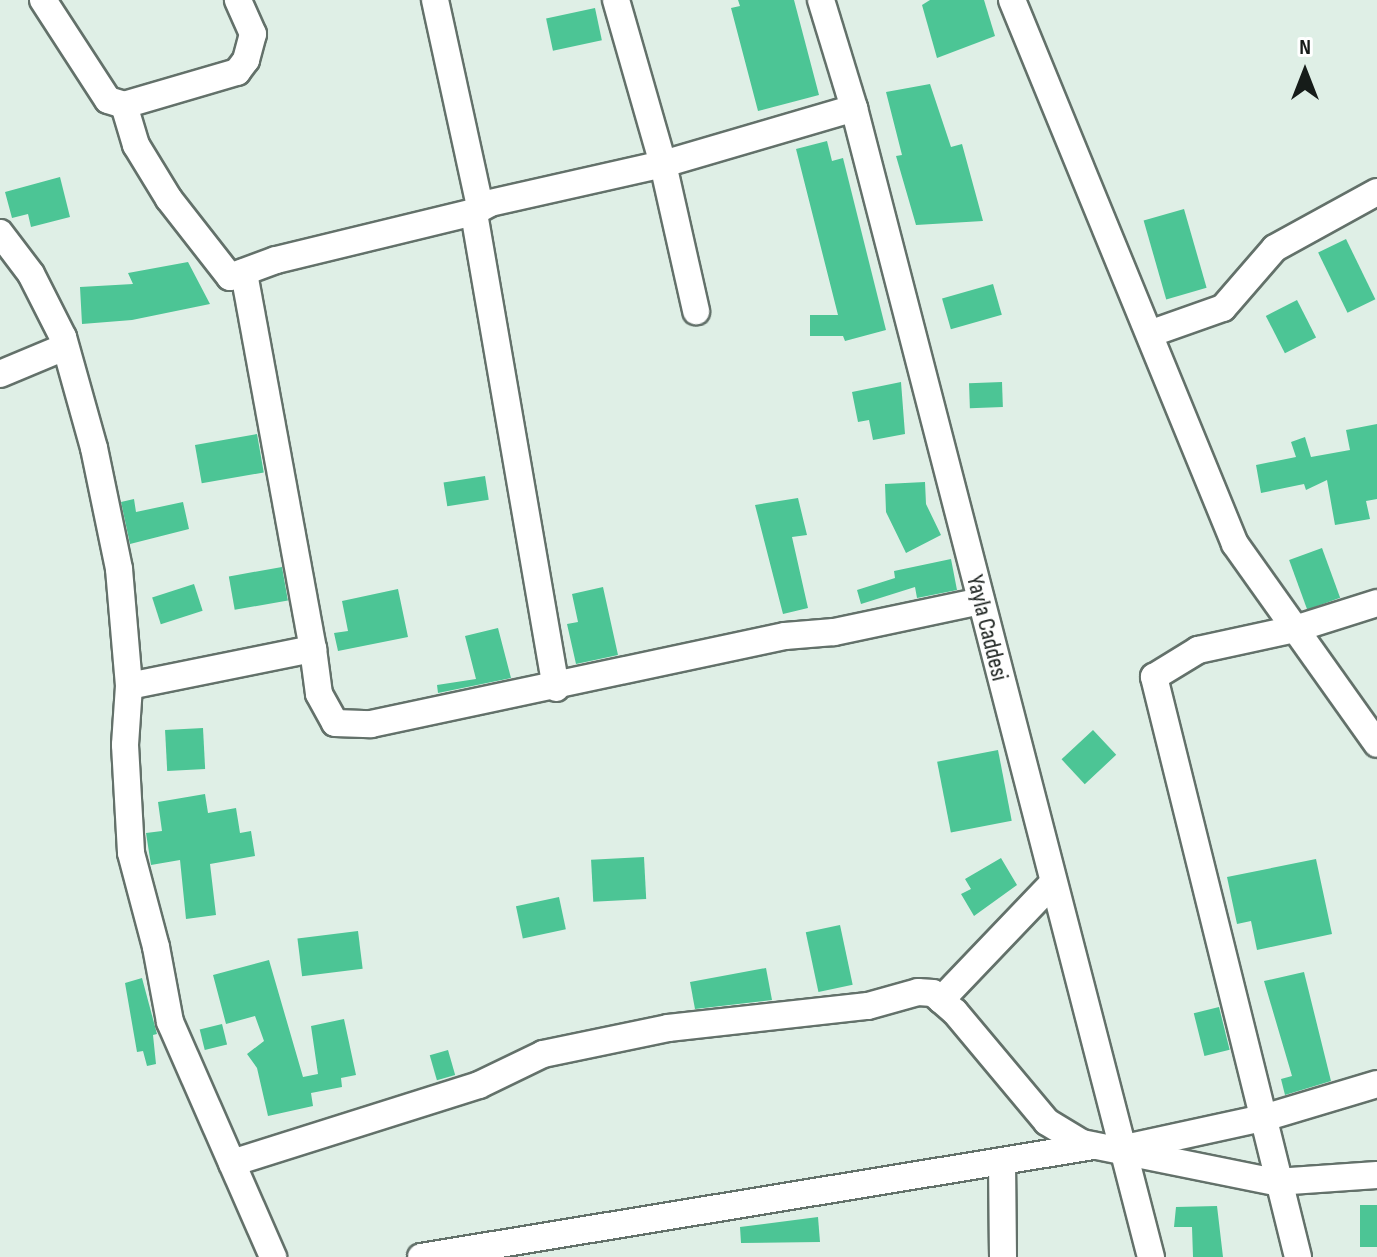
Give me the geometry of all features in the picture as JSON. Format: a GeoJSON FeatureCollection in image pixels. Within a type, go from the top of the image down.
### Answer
{"type":"FeatureCollection","features":[{"type":"Feature","properties":{"kind":"street"},"geometry":{"type":"LineString","coordinates":[[43,0],[108,100],[124,105],[237,72],[250,51],[253,34],[238,0]]}},
{"type":"Feature","properties":{"kind":"street"},"geometry":{"type":"LineString","coordinates":[[435,0],[477,210],[556,688]]}},
{"type":"Feature","properties":{"kind":"street"},"geometry":{"type":"LineString","coordinates":[[616,0],[663,164],[696,311]]}},
{"type":"Feature","properties":{"kind":"street","name":"Yayla Caddesi"},"geometry":{"type":"LineString","coordinates":[[821,0],[854,108],[1151,1257]]}},
{"type":"Feature","properties":{"kind":"street"},"geometry":{"type":"LineString","coordinates":[[1012,0],[1152,333],[1235,544],[1377,744]]}},
{"type":"Feature","properties":{"kind":"street"},"geometry":{"type":"LineString","coordinates":[[124,105],[136,145],[169,199],[230,277],[477,210],[663,164],[854,108]]}},
{"type":"Feature","properties":{"kind":"street"},"geometry":{"type":"LineString","coordinates":[[1152,333],[1223,308],[1275,248],[1377,192]]}},
{"type":"Feature","properties":{"kind":"street"},"geometry":{"type":"LineString","coordinates":[[0,233],[31,274],[65,347],[119,569],[129,686],[125,745],[131,853],[156,947],[170,1022],[273,1257]]}},
{"type":"Feature","properties":{"kind":"street"},"geometry":{"type":"LineString","coordinates":[[244,272],[319,694],[335,723],[371,724],[556,688],[785,636],[834,632],[981,601]]}},
{"type":"Feature","properties":{"kind":"street"},"geometry":{"type":"LineString","coordinates":[[0,374],[65,347]]}},
{"type":"Feature","properties":{"kind":"street"},"geometry":{"type":"LineString","coordinates":[[1298,1257],[1276,1182],[1267,1117],[1154,677],[1198,650],[1295,629],[1377,603]]}},
{"type":"Feature","properties":{"kind":"street"},"geometry":{"type":"LineString","coordinates":[[129,686],[313,649]]}},
{"type":"Feature","properties":{"kind":"street"},"geometry":{"type":"LineString","coordinates":[[941,1000],[1053,883]]}},
{"type":"Feature","properties":{"kind":"street"},"geometry":{"type":"LineString","coordinates":[[232,1163],[479,1085],[543,1054],[599,1041],[868,1006],[918,992],[941,1000],[1047,1122],[1093,1146],[1276,1182],[1377,1175]]}},
{"type":"Feature","properties":{"kind":"street"},"geometry":{"type":"LineString","coordinates":[[1126,1152],[1267,1117],[1377,1084]]}},
{"type":"Feature","properties":{"kind":"street"},"geometry":{"type":"LineString","coordinates":[[421,1257],[1093,1146]]}},
{"type":"Feature","properties":{"kind":"street"},"geometry":{"type":"LineString","coordinates":[[1002,1161],[1003,1257]]}},
{"type":"Feature","properties":{"kind":"building"},"geometry":{"type":"Polygon","coordinates":[[[738,0],[794,0],[819,95],[758,111],[731,8],[740,6],[738,0]]]}},
{"type":"Feature","properties":{"kind":"building"},"geometry":{"type":"Polygon","coordinates":[[[930,0],[984,0],[995,36],[937,58],[922,5],[930,0]]]}},
{"type":"Feature","properties":{"kind":"building"},"geometry":{"type":"Polygon","coordinates":[[[595,8],[602,40],[553,51],[546,18],[595,8]]]}},
{"type":"Feature","properties":{"kind":"building"},"geometry":{"type":"Polygon","coordinates":[[[930,84],[951,147],[962,144],[983,221],[916,225],[896,156],[902,155],[886,92],[930,84]]]}},
{"type":"Feature","properties":{"kind":"building"},"geometry":{"type":"Polygon","coordinates":[[[827,141],[832,161],[843,158],[886,330],[845,341],[843,336],[810,336],[810,315],[838,315],[796,149],[827,141]]]}},
{"type":"Feature","properties":{"kind":"building"},"geometry":{"type":"Polygon","coordinates":[[[60,177],[70,217],[31,227],[28,214],[12,218],[5,192],[60,177]]]}},
{"type":"Feature","properties":{"kind":"building"},"geometry":{"type":"Polygon","coordinates":[[[1184,209],[1207,288],[1166,299],[1144,221],[1184,209]]]}},
{"type":"Feature","properties":{"kind":"building"},"geometry":{"type":"Polygon","coordinates":[[[1346,239],[1375,299],[1348,313],[1318,253],[1346,239]]]}},
{"type":"Feature","properties":{"kind":"building"},"geometry":{"type":"Polygon","coordinates":[[[188,262],[210,304],[132,320],[82,324],[80,287],[133,284],[128,273],[188,262]]]}},
{"type":"Feature","properties":{"kind":"building"},"geometry":{"type":"Polygon","coordinates":[[[993,284],[1002,315],[951,329],[942,299],[993,284]]]}},
{"type":"Feature","properties":{"kind":"building"},"geometry":{"type":"Polygon","coordinates":[[[1297,300],[1316,337],[1285,353],[1266,316],[1297,300]]]}},
{"type":"Feature","properties":{"kind":"building"},"geometry":{"type":"Polygon","coordinates":[[[901,382],[905,434],[873,440],[869,420],[858,422],[852,392],[901,382]]]}},
{"type":"Feature","properties":{"kind":"building"},"geometry":{"type":"Polygon","coordinates":[[[1002,382],[1003,407],[970,408],[969,383],[1002,382]]]}},
{"type":"Feature","properties":{"kind":"building"},"geometry":{"type":"Polygon","coordinates":[[[1377,424],[1377,499],[1366,501],[1370,519],[1335,525],[1327,480],[1306,490],[1304,484],[1261,493],[1256,465],[1296,457],[1291,442],[1305,437],[1311,457],[1350,450],[1346,430],[1377,424]]]}},
{"type":"Feature","properties":{"kind":"building"},"geometry":{"type":"Polygon","coordinates":[[[257,434],[264,472],[202,483],[195,445],[257,434]]]}},
{"type":"Feature","properties":{"kind":"building"},"geometry":{"type":"Polygon","coordinates":[[[485,476],[489,500],[447,506],[444,483],[485,476]]]}},
{"type":"Feature","properties":{"kind":"building"},"geometry":{"type":"Polygon","coordinates":[[[925,482],[926,504],[941,535],[906,553],[886,512],[885,484],[925,482]]]}},
{"type":"Feature","properties":{"kind":"building"},"geometry":{"type":"Polygon","coordinates":[[[798,498],[807,535],[792,537],[808,608],[783,614],[755,505],[798,498]]]}},
{"type":"Feature","properties":{"kind":"building"},"geometry":{"type":"Polygon","coordinates":[[[134,499],[136,512],[183,502],[189,529],[130,544],[121,502],[134,499]]]}},
{"type":"Feature","properties":{"kind":"building"},"geometry":{"type":"Polygon","coordinates":[[[1322,548],[1340,598],[1307,610],[1289,560],[1322,548]]]}},
{"type":"Feature","properties":{"kind":"building"},"geometry":{"type":"Polygon","coordinates":[[[951,559],[957,590],[917,598],[915,587],[861,604],[857,590],[895,578],[894,571],[951,559]]]}},
{"type":"Feature","properties":{"kind":"building"},"geometry":{"type":"Polygon","coordinates":[[[282,567],[288,600],[235,610],[229,576],[282,567]]]}},
{"type":"Feature","properties":{"kind":"building"},"geometry":{"type":"Polygon","coordinates":[[[194,584],[203,611],[161,624],[152,598],[194,584]]]}},
{"type":"Feature","properties":{"kind":"building"},"geometry":{"type":"Polygon","coordinates":[[[603,587],[618,655],[576,664],[567,624],[578,622],[572,594],[603,587]]]}},
{"type":"Feature","properties":{"kind":"building"},"geometry":{"type":"Polygon","coordinates":[[[398,589],[408,637],[338,651],[334,633],[348,631],[342,601],[398,589]]]}},
{"type":"Feature","properties":{"kind":"building"},"geometry":{"type":"Polygon","coordinates":[[[498,628],[511,678],[438,693],[437,685],[476,679],[465,636],[498,628]]]}},
{"type":"Feature","properties":{"kind":"building"},"geometry":{"type":"Polygon","coordinates":[[[203,728],[205,769],[167,771],[165,730],[203,728]]]}},
{"type":"Feature","properties":{"kind":"building"},"geometry":{"type":"Polygon","coordinates":[[[1093,730],[1116,755],[1085,784],[1062,759],[1093,730]]]}},
{"type":"Feature","properties":{"kind":"building"},"geometry":{"type":"Polygon","coordinates":[[[998,750],[1012,821],[951,833],[937,762],[998,750]]]}},
{"type":"Feature","properties":{"kind":"building"},"geometry":{"type":"Polygon","coordinates":[[[205,794],[208,813],[236,808],[240,833],[251,831],[255,856],[210,864],[216,915],[186,919],[180,860],[151,865],[146,833],[162,831],[158,802],[205,794]]]}},
{"type":"Feature","properties":{"kind":"building"},"geometry":{"type":"Polygon","coordinates":[[[644,857],[646,899],[593,902],[591,860],[644,857]]]}},
{"type":"Feature","properties":{"kind":"building"},"geometry":{"type":"Polygon","coordinates":[[[1001,858],[1017,885],[974,916],[961,894],[971,889],[965,879],[1001,858]]]}},
{"type":"Feature","properties":{"kind":"building"},"geometry":{"type":"Polygon","coordinates":[[[1316,859],[1332,934],[1257,950],[1251,921],[1237,924],[1227,877],[1316,859]]]}},
{"type":"Feature","properties":{"kind":"building"},"geometry":{"type":"Polygon","coordinates":[[[559,897],[566,929],[523,938],[516,906],[559,897]]]}},
{"type":"Feature","properties":{"kind":"building"},"geometry":{"type":"Polygon","coordinates":[[[840,925],[853,985],[818,992],[806,932],[840,925]]]}},
{"type":"Feature","properties":{"kind":"building"},"geometry":{"type":"Polygon","coordinates":[[[358,931],[363,969],[302,976],[297,938],[358,931]]]}},
{"type":"Feature","properties":{"kind":"building"},"geometry":{"type":"Polygon","coordinates":[[[269,960],[303,1077],[318,1074],[311,1026],[344,1019],[356,1075],[341,1078],[342,1087],[311,1093],[313,1106],[268,1116],[257,1068],[247,1054],[264,1041],[255,1016],[226,1024],[213,975],[269,960]]]}},
{"type":"Feature","properties":{"kind":"building"},"geometry":{"type":"Polygon","coordinates":[[[766,968],[772,1000],[695,1009],[690,982],[766,968]]]}},
{"type":"Feature","properties":{"kind":"building"},"geometry":{"type":"Polygon","coordinates":[[[1304,972],[1331,1081],[1285,1095],[1281,1079],[1292,1076],[1264,981],[1304,972]]]}},
{"type":"Feature","properties":{"kind":"building"},"geometry":{"type":"Polygon","coordinates":[[[142,978],[157,1034],[153,1035],[156,1064],[147,1066],[143,1051],[137,1052],[125,983],[142,978]]]}},
{"type":"Feature","properties":{"kind":"building"},"geometry":{"type":"Polygon","coordinates":[[[1219,1007],[1230,1050],[1204,1056],[1194,1013],[1219,1007]]]}},
{"type":"Feature","properties":{"kind":"building"},"geometry":{"type":"Polygon","coordinates":[[[222,1024],[227,1044],[205,1050],[200,1030],[222,1024]]]}},
{"type":"Feature","properties":{"kind":"building"},"geometry":{"type":"Polygon","coordinates":[[[448,1050],[455,1075],[437,1080],[430,1055],[448,1050]]]}},
{"type":"Feature","properties":{"kind":"building"},"geometry":{"type":"Polygon","coordinates":[[[1360,1205],[1377,1205],[1377,1247],[1360,1247],[1360,1205]]]}},
{"type":"Feature","properties":{"kind":"building"},"geometry":{"type":"Polygon","coordinates":[[[1217,1206],[1223,1257],[1193,1257],[1192,1227],[1174,1227],[1176,1207],[1217,1206]]]}},
{"type":"Feature","properties":{"kind":"building"},"geometry":{"type":"Polygon","coordinates":[[[818,1217],[820,1242],[741,1243],[740,1227],[818,1217]]]}}]}
